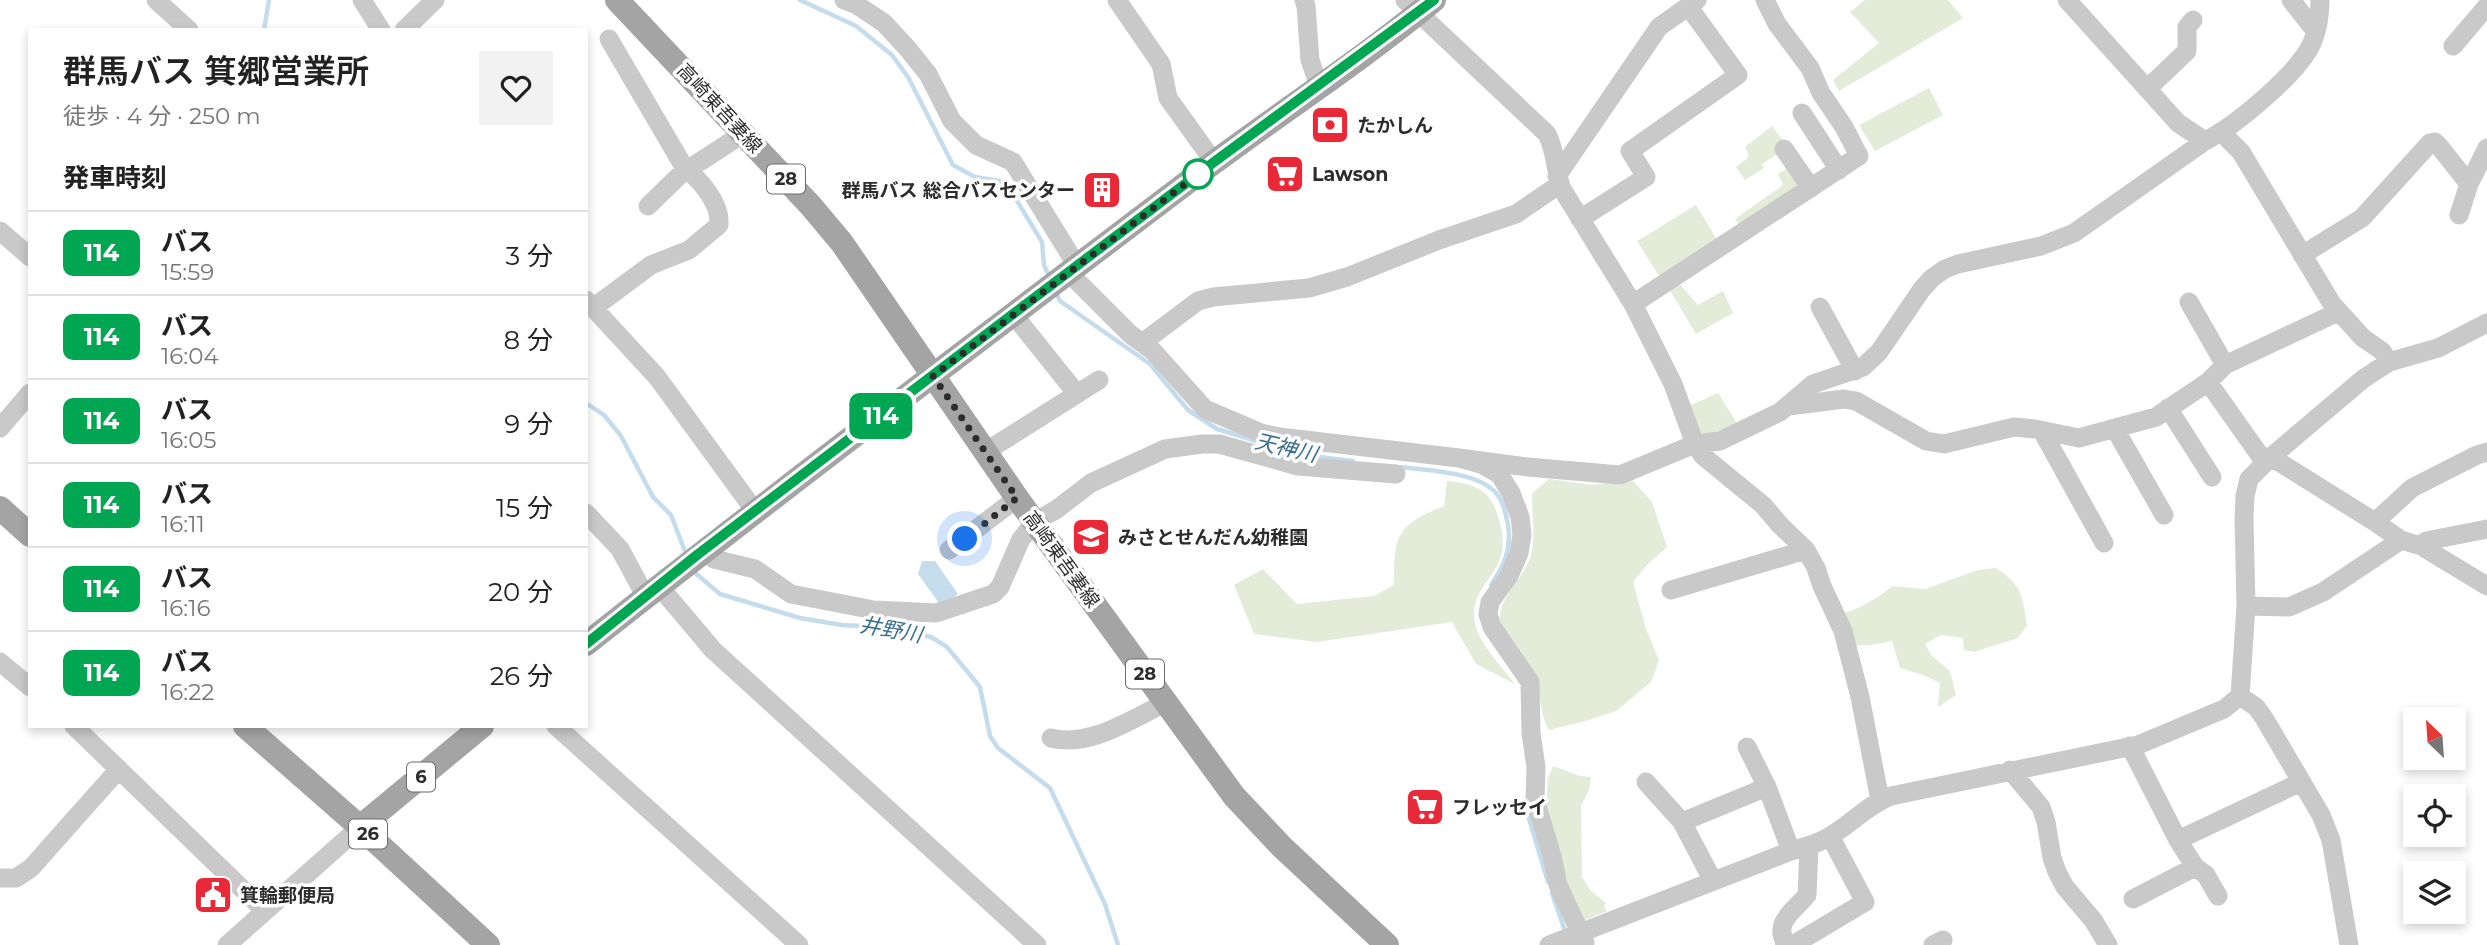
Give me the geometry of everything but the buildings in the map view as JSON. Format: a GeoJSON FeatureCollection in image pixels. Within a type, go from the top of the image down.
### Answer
{"type":"FeatureCollection","features":[{"type":"Feature","properties":{"kind":"main road","name":"高崎東吾妻線"},"geometry":{"type":"LineString","coordinates":[[618,0],[744,133],[842,243],[1017,498],[1234,796],[1387,945]]}},
{"type":"Feature","properties":{"kind":"main road"},"geometry":{"type":"LineString","coordinates":[[588,642],[1013,314],[1319,86],[1419,5]]}},
{"type":"Feature","properties":{"kind":"main road"},"geometry":{"type":"LineString","coordinates":[[0,508],[28,532]]}},
{"type":"Feature","properties":{"kind":"main road","name":"26"},"geometry":{"type":"LineString","coordinates":[[247,728],[488,945]]}},
{"type":"Feature","properties":{"kind":"main road","name":"6"},"geometry":{"type":"LineString","coordinates":[[360,827],[480,728]]}},
{"type":"Feature","properties":{"kind":"street"},"geometry":{"type":"LineString","coordinates":[[156,0],[187,28]]}},
{"type":"Feature","properties":{"kind":"street"},"geometry":{"type":"LineString","coordinates":[[362,0],[380,28]]}},
{"type":"Feature","properties":{"kind":"street"},"geometry":{"type":"LineString","coordinates":[[406,28],[435,0]]}},
{"type":"Feature","properties":{"kind":"street"},"geometry":{"type":"LineString","coordinates":[[844,0],[857,5],[884,23],[908,49],[928,74],[951,121],[976,145],[1013,162],[1065,275],[1130,334],[1153,351],[1205,409],[1261,433],[1396,474]]}},
{"type":"Feature","properties":{"kind":"street"},"geometry":{"type":"LineString","coordinates":[[1117,0],[1161,64],[1168,98],[1214,162]]}},
{"type":"Feature","properties":{"kind":"street"},"geometry":{"type":"LineString","coordinates":[[1304,0],[1310,60],[1319,86]]}},
{"type":"Feature","properties":{"kind":"street"},"geometry":{"type":"LineString","coordinates":[[1633,304],[1860,156],[1821,93],[1810,68],[1777,24],[1765,0]]}},
{"type":"Feature","properties":{"kind":"street"},"geometry":{"type":"LineString","coordinates":[[2291,0],[2316,32]]}},
{"type":"Feature","properties":{"kind":"street"},"geometry":{"type":"LineString","coordinates":[[694,558],[714,559],[755,569],[791,594],[874,610],[930,614],[993,594],[1000,587],[1021,539],[1035,522],[1104,476],[1154,453],[1202,444],[1219,444],[1298,466],[1356,460],[1460,458],[1620,475],[1695,444],[1720,441],[1761,423],[1789,406],[1813,384],[1863,367],[1879,352],[1910,304],[1931,278],[1958,264],[2041,246],[2074,233],[2213,137],[2290,74],[2312,45],[2320,0]]}},
{"type":"Feature","properties":{"kind":"street"},"geometry":{"type":"LineString","coordinates":[[1142,343],[1198,301],[1213,297],[1310,288],[1347,277],[1439,240],[1516,214],[1559,180],[1659,27],[1693,3],[1738,75],[1630,151],[1646,177],[1580,219]]}},
{"type":"Feature","properties":{"kind":"street"},"geometry":{"type":"LineString","coordinates":[[2078,4],[2178,123],[2241,152],[2338,312],[2363,338],[2382,351],[2389,362]]}},
{"type":"Feature","properties":{"kind":"street"},"geometry":{"type":"LineString","coordinates":[[1419,5],[1547,134],[1553,146],[1559,180],[1633,304],[1672,384],[1695,444],[1703,456],[1763,505],[1806,550],[1843,631],[1860,697],[1880,800]]}},
{"type":"Feature","properties":{"kind":"street"},"geometry":{"type":"LineString","coordinates":[[2453,46],[2487,6]]}},
{"type":"Feature","properties":{"kind":"street"},"geometry":{"type":"LineString","coordinates":[[2147,89],[2187,51],[2186,27],[2193,20]]}},
{"type":"Feature","properties":{"kind":"street"},"geometry":{"type":"LineString","coordinates":[[609,39],[684,167],[701,180],[720,216],[719,225],[689,250],[650,265],[590,304],[657,377],[755,511]]}},
{"type":"Feature","properties":{"kind":"street"},"geometry":{"type":"LineString","coordinates":[[1802,113],[1839,170]]}},
{"type":"Feature","properties":{"kind":"street"},"geometry":{"type":"LineString","coordinates":[[648,206],[681,174],[744,133]]}},
{"type":"Feature","properties":{"kind":"street"},"geometry":{"type":"LineString","coordinates":[[2302,255],[2362,218],[2430,143],[2435,142],[2469,184]]}},
{"type":"Feature","properties":{"kind":"street"},"geometry":{"type":"LineString","coordinates":[[2459,215],[2469,184],[2487,148]]}},
{"type":"Feature","properties":{"kind":"street"},"geometry":{"type":"LineString","coordinates":[[1784,149],[1811,188]]}},
{"type":"Feature","properties":{"kind":"street"},"geometry":{"type":"LineString","coordinates":[[0,231],[28,255]]}},
{"type":"Feature","properties":{"kind":"street"},"geometry":{"type":"LineString","coordinates":[[2189,302],[2225,365]]}},
{"type":"Feature","properties":{"kind":"street"},"geometry":{"type":"LineString","coordinates":[[1820,307],[1854,371]]}},
{"type":"Feature","properties":{"kind":"street"},"geometry":{"type":"LineString","coordinates":[[1789,406],[1844,399],[1856,401],[1934,444],[2014,428],[2079,438],[2156,417],[2207,382],[2225,365],[2338,312]]}},
{"type":"Feature","properties":{"kind":"street"},"geometry":{"type":"LineString","coordinates":[[1013,314],[1077,394]]}},
{"type":"Feature","properties":{"kind":"street"},"geometry":{"type":"LineString","coordinates":[[1552,944],[1581,938],[1713,881],[1830,836],[1880,800],[1908,791],[2130,747],[2224,709],[2240,696],[2246,606],[2245,496],[2249,480],[2271,457],[2363,379],[2389,362],[2438,348],[2487,323]]}},
{"type":"Feature","properties":{"kind":"street"},"geometry":{"type":"LineString","coordinates":[[985,452],[1100,380]]}},
{"type":"Feature","properties":{"kind":"street"},"geometry":{"type":"LineString","coordinates":[[2207,382],[2261,457],[2271,457],[2401,540],[2420,546],[2487,586]]}},
{"type":"Feature","properties":{"kind":"street"},"geometry":{"type":"LineString","coordinates":[[0,428],[28,395]]}},
{"type":"Feature","properties":{"kind":"street"},"geometry":{"type":"LineString","coordinates":[[2168,408],[2212,477]]}},
{"type":"Feature","properties":{"kind":"street"},"geometry":{"type":"LineString","coordinates":[[2115,429],[2164,515]]}},
{"type":"Feature","properties":{"kind":"street"},"geometry":{"type":"LineString","coordinates":[[2042,431],[2104,543]]}},
{"type":"Feature","properties":{"kind":"street"},"geometry":{"type":"LineString","coordinates":[[2375,522],[2412,488],[2486,454]]}},
{"type":"Feature","properties":{"kind":"street"},"geometry":{"type":"LineString","coordinates":[[1460,458],[1499,474],[1511,493],[1520,517],[1522,535],[1519,553],[1509,576],[1490,602],[1488,614],[1492,627],[1530,682],[1531,733],[1536,767],[1535,800],[1558,885],[1581,938]]}},
{"type":"Feature","properties":{"kind":"street"},"geometry":{"type":"LineString","coordinates":[[949,550],[1017,498]]}},
{"type":"Feature","properties":{"kind":"street"},"geometry":{"type":"LineString","coordinates":[[588,515],[620,549],[641,588],[653,591],[713,650],[1037,945]]}},
{"type":"Feature","properties":{"kind":"street"},"geometry":{"type":"LineString","coordinates":[[2420,546],[2426,541],[2487,529]]}},
{"type":"Feature","properties":{"kind":"street"},"geometry":{"type":"LineString","coordinates":[[2246,606],[2289,607],[2323,592],[2401,540]]}},
{"type":"Feature","properties":{"kind":"street"},"geometry":{"type":"LineString","coordinates":[[1671,590],[1806,550]]}},
{"type":"Feature","properties":{"kind":"street"},"geometry":{"type":"LineString","coordinates":[[0,662],[28,685]]}},
{"type":"Feature","properties":{"kind":"street"},"geometry":{"type":"LineString","coordinates":[[2240,696],[2256,706],[2321,815],[2331,840],[2349,945]]}},
{"type":"Feature","properties":{"kind":"street"},"geometry":{"type":"LineString","coordinates":[[1051,738],[1065,741],[1080,739],[1111,729],[1165,703]]}},
{"type":"Feature","properties":{"kind":"street"},"geometry":{"type":"LineString","coordinates":[[76,728],[264,910]]}},
{"type":"Feature","properties":{"kind":"street"},"geometry":{"type":"LineString","coordinates":[[558,728],[799,945]]}},
{"type":"Feature","properties":{"kind":"street"},"geometry":{"type":"LineString","coordinates":[[1747,747],[1800,848],[1807,895],[1782,926],[1781,936],[1786,945]]}},
{"type":"Feature","properties":{"kind":"street"},"geometry":{"type":"LineString","coordinates":[[2130,747],[2194,867],[2206,874],[2218,895]]}},
{"type":"Feature","properties":{"kind":"street"},"geometry":{"type":"LineString","coordinates":[[0,878],[16,878],[31,868],[119,769]]}},
{"type":"Feature","properties":{"kind":"street"},"geometry":{"type":"LineString","coordinates":[[2010,770],[2040,807],[2057,872],[2108,945]]}},
{"type":"Feature","properties":{"kind":"street"},"geometry":{"type":"LineString","coordinates":[[1646,782],[1682,822],[1713,881]]}},
{"type":"Feature","properties":{"kind":"street"},"geometry":{"type":"LineString","coordinates":[[2178,840],[2301,782]]}},
{"type":"Feature","properties":{"kind":"street"},"geometry":{"type":"LineString","coordinates":[[1682,822],[1767,787]]}},
{"type":"Feature","properties":{"kind":"street"},"geometry":{"type":"LineString","coordinates":[[227,945],[360,827]]}},
{"type":"Feature","properties":{"kind":"street"},"geometry":{"type":"LineString","coordinates":[[1793,945],[1865,902],[1830,836]]}},
{"type":"Feature","properties":{"kind":"street"},"geometry":{"type":"LineString","coordinates":[[2133,899],[2194,867]]}},
{"type":"Feature","properties":{"kind":"green space"},"geometry":{"type":"Polygon","coordinates":[[[1865,0],[1948,0],[1963,18],[1839,91],[1833,80],[1879,43],[1850,12],[1865,0]]]}},
{"type":"Feature","properties":{"kind":"green space"},"geometry":{"type":"Polygon","coordinates":[[[1929,88],[1943,115],[1875,151],[1859,125],[1929,88]]]}},
{"type":"Feature","properties":{"kind":"green space"},"geometry":{"type":"Polygon","coordinates":[[[1772,126],[1785,143],[1779,153],[1762,164],[1764,168],[1745,180],[1736,167],[1749,157],[1745,147],[1772,126]]]}},
{"type":"Feature","properties":{"kind":"green space"},"geometry":{"type":"Polygon","coordinates":[[[1791,166],[1807,188],[1743,230],[1735,219],[1783,185],[1778,174],[1791,166]]]}},
{"type":"Feature","properties":{"kind":"green space"},"geometry":{"type":"Polygon","coordinates":[[[1696,205],[1719,243],[1661,279],[1637,241],[1696,205]]]}},
{"type":"Feature","properties":{"kind":"green space"},"geometry":{"type":"Polygon","coordinates":[[[1678,282],[1698,305],[1723,291],[1733,313],[1696,334],[1669,289],[1678,282]]]}},
{"type":"Feature","properties":{"kind":"green space"},"geometry":{"type":"Polygon","coordinates":[[[1718,393],[1738,425],[1700,437],[1689,406],[1718,393]]]}},
{"type":"Feature","properties":{"kind":"green space"},"geometry":{"type":"Polygon","coordinates":[[[1549,479],[1592,485],[1632,480],[1652,502],[1667,547],[1633,582],[1646,629],[1659,660],[1651,682],[1616,711],[1549,730],[1543,716],[1535,676],[1528,662],[1507,637],[1500,623],[1500,615],[1504,601],[1527,565],[1532,552],[1532,494],[1549,479]]]}},
{"type":"Feature","properties":{"kind":"green space"},"geometry":{"type":"Polygon","coordinates":[[[1447,481],[1476,487],[1489,497],[1497,513],[1502,536],[1501,556],[1477,599],[1474,615],[1483,643],[1515,684],[1476,664],[1452,622],[1317,642],[1254,634],[1234,585],[1263,569],[1297,604],[1374,596],[1394,585],[1395,555],[1401,534],[1416,519],[1444,506],[1447,481]]]}},
{"type":"Feature","properties":{"kind":"green space"},"geometry":{"type":"Polygon","coordinates":[[[1996,568],[2012,580],[2020,592],[2027,625],[2018,638],[1974,652],[1964,650],[1963,638],[1941,635],[1925,644],[1932,656],[1950,671],[1956,695],[1938,707],[1940,683],[1900,668],[1892,641],[1870,645],[1842,645],[1835,615],[1866,604],[1893,586],[1925,589],[1978,570],[1996,568]]]}},
{"type":"Feature","properties":{"kind":"green space"},"geometry":{"type":"Polygon","coordinates":[[[1553,766],[1591,777],[1589,790],[1581,806],[1582,877],[1591,891],[1606,903],[1604,907],[1607,911],[1585,920],[1580,919],[1545,818],[1548,779],[1553,766]]]}},
{"type":"Feature","properties":{"kind":"water"},"geometry":{"type":"Polygon","coordinates":[[[922,561],[935,561],[958,594],[941,606],[918,574],[922,561]]]}},
{"type":"Feature","properties":{"kind":"waterway","name":"井野川"},"geometry":{"type":"LineString","coordinates":[[264,28],[269,0]]}},
{"type":"Feature","properties":{"kind":"waterway","name":"天神川"},"geometry":{"type":"LineString","coordinates":[[800,0],[856,26],[892,55],[908,77],[953,165],[975,177],[1000,181],[1011,191],[1042,242],[1044,265],[1049,276]]}},
{"type":"Feature","properties":{"kind":"waterway","name":"天神川"},"geometry":{"type":"LineString","coordinates":[[1055,291],[1060,301],[1150,364],[1188,410],[1217,429],[1302,455],[1353,461]]}},
{"type":"Feature","properties":{"kind":"waterway","name":"井野川"},"geometry":{"type":"LineString","coordinates":[[588,404],[604,415],[621,436],[653,497],[671,515],[686,554]]}},
{"type":"Feature","properties":{"kind":"waterway","name":"天神川"},"geometry":{"type":"LineString","coordinates":[[1400,467],[1466,477],[1489,487],[1497,494],[1505,513],[1509,541],[1503,564],[1491,585]]}},
{"type":"Feature","properties":{"kind":"waterway","name":"井野川"},"geometry":{"type":"LineString","coordinates":[[694,572],[720,594],[800,618],[842,625],[898,628],[931,637],[947,647],[980,687],[990,736],[998,748],[1050,788],[1105,904],[1118,945]]}},
{"type":"Feature","properties":{"kind":"waterway","name":"天神川"},"geometry":{"type":"LineString","coordinates":[[1527,802],[1527,812],[1548,882]]}},
{"type":"Feature","properties":{"kind":"waterway","name":"天神川"},"geometry":{"type":"LineString","coordinates":[[1552,893],[1565,931]]}},
{"type":"Feature","properties":{"kind":"bus line","name":"114"},"geometry":{"type":"LineString","coordinates":[[588,642],[697,555],[1013,314],[1434,0]]}},
{"type":"Feature","properties":{"kind":"place","name":"たかしん"},"geometry":{"type":"Point","coordinates":[1330,125]}},
{"type":"Feature","properties":{"kind":"place","name":"Lawson"},"geometry":{"type":"Point","coordinates":[1285,174]}},
{"type":"Feature","properties":{"kind":"place","name":"群馬バス 総合バスセンター"},"geometry":{"type":"Point","coordinates":[1102,190]}},
{"type":"Feature","properties":{"kind":"place","name":"みさとせんだん幼稚園"},"geometry":{"type":"Point","coordinates":[1091,537]}},
{"type":"Feature","properties":{"kind":"place","name":"フレッセイ"},"geometry":{"type":"Point","coordinates":[1425,807]}},
{"type":"Feature","properties":{"kind":"place","name":"箕輪郵便局"},"geometry":{"type":"Point","coordinates":[213,895]}},
{"type":"Feature","properties":{"kind":"route"},"geometry":{"type":"LineString","coordinates":[[965,539],[1017,498],[933,376],[1206,168],[1198,174]]}}]}
